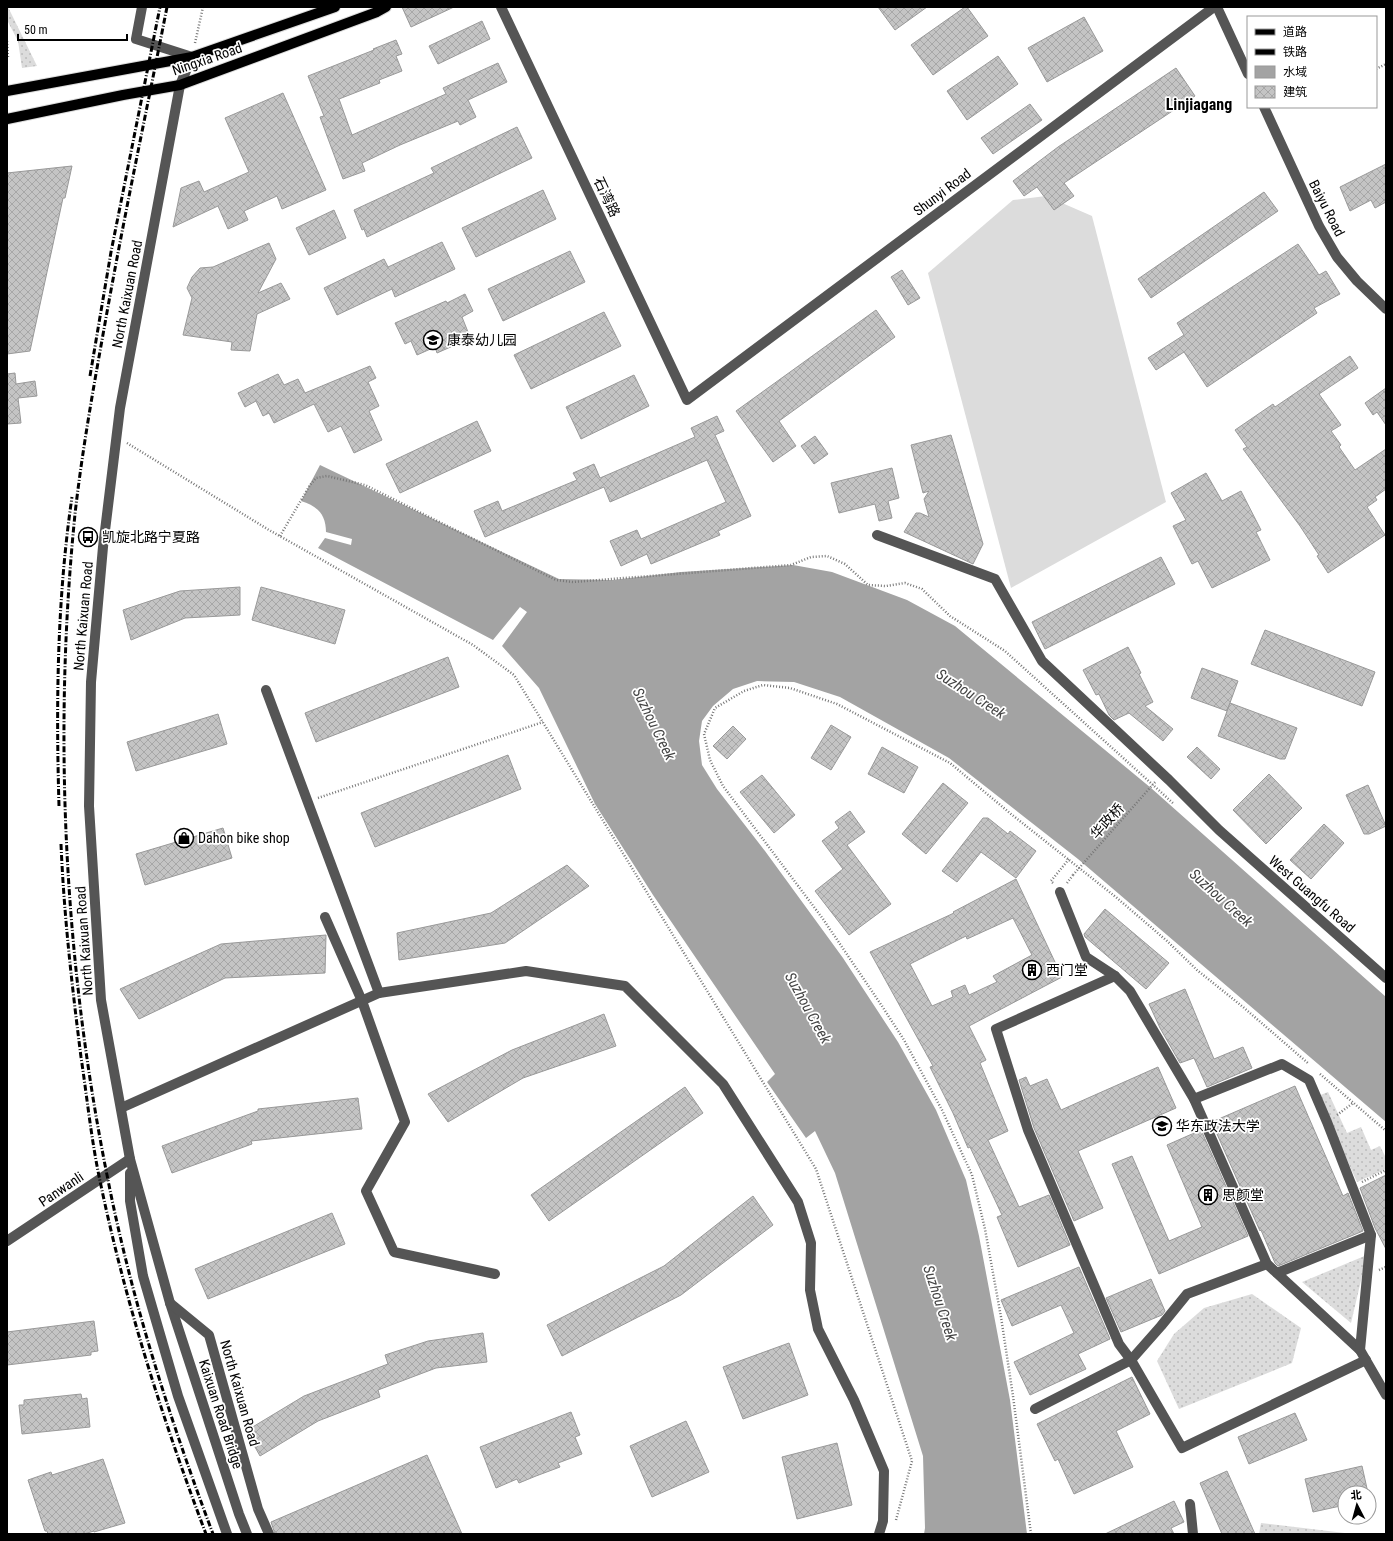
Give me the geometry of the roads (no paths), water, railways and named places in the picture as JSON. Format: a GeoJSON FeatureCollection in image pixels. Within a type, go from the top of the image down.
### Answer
{"type":"FeatureCollection","features":[{"type":"Feature","properties":{"kind":"main road","name":"Ningxia Road"},"geometry":{"type":"LineString","coordinates":[[7,91],[192,57],[335,7]]}},
{"type":"Feature","properties":{"kind":"main road","name":"Ningxia Road"},"geometry":{"type":"LineString","coordinates":[[7,119],[123,94],[180,85],[377,12],[386,7]]}},
{"type":"Feature","properties":{"kind":"street"},"geometry":{"type":"LineString","coordinates":[[142,7],[136,38],[192,57]]}},
{"type":"Feature","properties":{"kind":"street","name":"石湾路"},"geometry":{"type":"LineString","coordinates":[[501,7],[687,400]]}},
{"type":"Feature","properties":{"kind":"street"},"geometry":{"type":"LineString","coordinates":[[1216,7],[1247,72]]}},
{"type":"Feature","properties":{"kind":"street","name":"Shunyi Road"},"geometry":{"type":"LineString","coordinates":[[687,400],[1216,7]]}},
{"type":"Feature","properties":{"kind":"street","name":"North Kaixuan Road"},"geometry":{"type":"LineString","coordinates":[[192,57],[180,85],[120,408],[103,547],[91,682],[89,806],[101,1000],[130,1159],[170,1303],[209,1335],[258,1508],[269,1534]]}},
{"type":"Feature","properties":{"kind":"street","name":"Baiyu Road"},"geometry":{"type":"LineString","coordinates":[[1264,108],[1319,226],[1338,257],[1357,281],[1386,309]]}},
{"type":"Feature","properties":{"kind":"street","name":"West Guangfu Road"},"geometry":{"type":"LineString","coordinates":[[877,535],[995,579],[1042,661],[1169,780],[1219,830],[1386,978]]}},
{"type":"Feature","properties":{"kind":"street"},"geometry":{"type":"LineString","coordinates":[[266,690],[379,994]]}},
{"type":"Feature","properties":{"kind":"street"},"geometry":{"type":"LineString","coordinates":[[1060,892],[1086,957],[1115,976],[1130,991],[1194,1099],[1267,1264],[1360,1350],[1386,1395]]}},
{"type":"Feature","properties":{"kind":"street"},"geometry":{"type":"LineString","coordinates":[[325,917],[362,1001],[404,1122],[366,1190],[394,1252],[495,1274]]}},
{"type":"Feature","properties":{"kind":"street"},"geometry":{"type":"LineString","coordinates":[[121,1108],[379,994],[526,971],[625,986],[723,1084],[798,1202],[811,1243],[810,1290],[818,1328],[854,1400],[884,1471],[883,1521],[879,1534]]}},
{"type":"Feature","properties":{"kind":"street"},"geometry":{"type":"LineString","coordinates":[[1115,976],[996,1029],[1028,1130],[1119,1344],[1131,1360],[1182,1448],[1366,1360]]}},
{"type":"Feature","properties":{"kind":"street"},"geometry":{"type":"LineString","coordinates":[[1194,1099],[1282,1064],[1309,1080],[1371,1235],[1360,1350]]}},
{"type":"Feature","properties":{"kind":"street","name":"North Kaixuan Road"},"geometry":{"type":"LineString","coordinates":[[130,1159],[130,1201],[143,1276],[178,1396],[227,1534]]}},
{"type":"Feature","properties":{"kind":"street","name":"Panwanli"},"geometry":{"type":"LineString","coordinates":[[7,1241],[130,1159]]}},
{"type":"Feature","properties":{"kind":"street"},"geometry":{"type":"LineString","coordinates":[[1277,1273],[1371,1235]]}},
{"type":"Feature","properties":{"kind":"street"},"geometry":{"type":"LineString","coordinates":[[1035,1409],[1131,1360],[1187,1294],[1267,1264]]}},
{"type":"Feature","properties":{"kind":"street","name":"Kaixuan Road Bridge"},"geometry":{"type":"LineString","coordinates":[[170,1303],[239,1514],[247,1534]]}},
{"type":"Feature","properties":{"kind":"street"},"geometry":{"type":"LineString","coordinates":[[1190,1504],[1193,1534]]}},
{"type":"Feature","properties":{"kind":"water","name":"Suzhou Creek"},"geometry":{"type":"Polygon","coordinates":[[[320,465],[559,579],[612,580],[681,572],[793,565],[832,572],[907,600],[955,626],[1151,788],[1386,997],[1386,1122],[1078,859],[949,758],[840,697],[794,682],[757,681],[733,689],[713,706],[702,721],[699,741],[702,765],[717,789],[765,851],[843,958],[898,1042],[936,1110],[966,1180],[979,1236],[1010,1400],[1027,1534],[924,1534],[923,1456],[835,1173],[815,1131],[806,1138],[767,1082],[775,1074],[653,895],[595,804],[539,688],[502,646],[527,612],[520,607],[493,640],[318,548],[325,538],[351,545],[352,539],[326,532],[326,526],[320,512],[312,505],[301,501],[320,465]]]}},
{"type":"Feature","properties":{"kind":"railway"},"geometry":{"type":"LineString","coordinates":[[90,376],[111,252],[160,7]]}},
{"type":"Feature","properties":{"kind":"railway"},"geometry":{"type":"LineString","coordinates":[[167,7],[111,289],[81,468],[75,514],[68,596],[64,762],[72,929],[92,1094],[107,1175],[139,1312],[152,1357],[181,1446],[213,1534]]}},
{"type":"Feature","properties":{"kind":"railway"},"geometry":{"type":"LineString","coordinates":[[59,806],[59,652],[63,574],[72,497]]}},
{"type":"Feature","properties":{"kind":"railway"},"geometry":{"type":"LineString","coordinates":[[61,844],[66,924],[74,1004],[89,1117],[99,1176],[120,1267],[145,1357],[174,1446],[206,1534]]}},
{"type":"Feature","properties":{"kind":"place","name":"康泰幼儿园"},"geometry":{"type":"Point","coordinates":[433,340]}},
{"type":"Feature","properties":{"kind":"place","name":"凯旋北路宁夏路"},"geometry":{"type":"Point","coordinates":[88,537]}},
{"type":"Feature","properties":{"kind":"place","name":"Dahon bike shop"},"geometry":{"type":"Point","coordinates":[184,838]}},
{"type":"Feature","properties":{"kind":"place","name":"西门堂"},"geometry":{"type":"Point","coordinates":[1032,970]}},
{"type":"Feature","properties":{"kind":"place","name":"华东政法大学"},"geometry":{"type":"Point","coordinates":[1162,1126]}},
{"type":"Feature","properties":{"kind":"place","name":"思颜堂"},"geometry":{"type":"Point","coordinates":[1208,1195]}},
{"type":"Feature","properties":{"kind":"district","name":"Linjiagang"},"geometry":{"type":"Point","coordinates":[1199,104]}}]}
